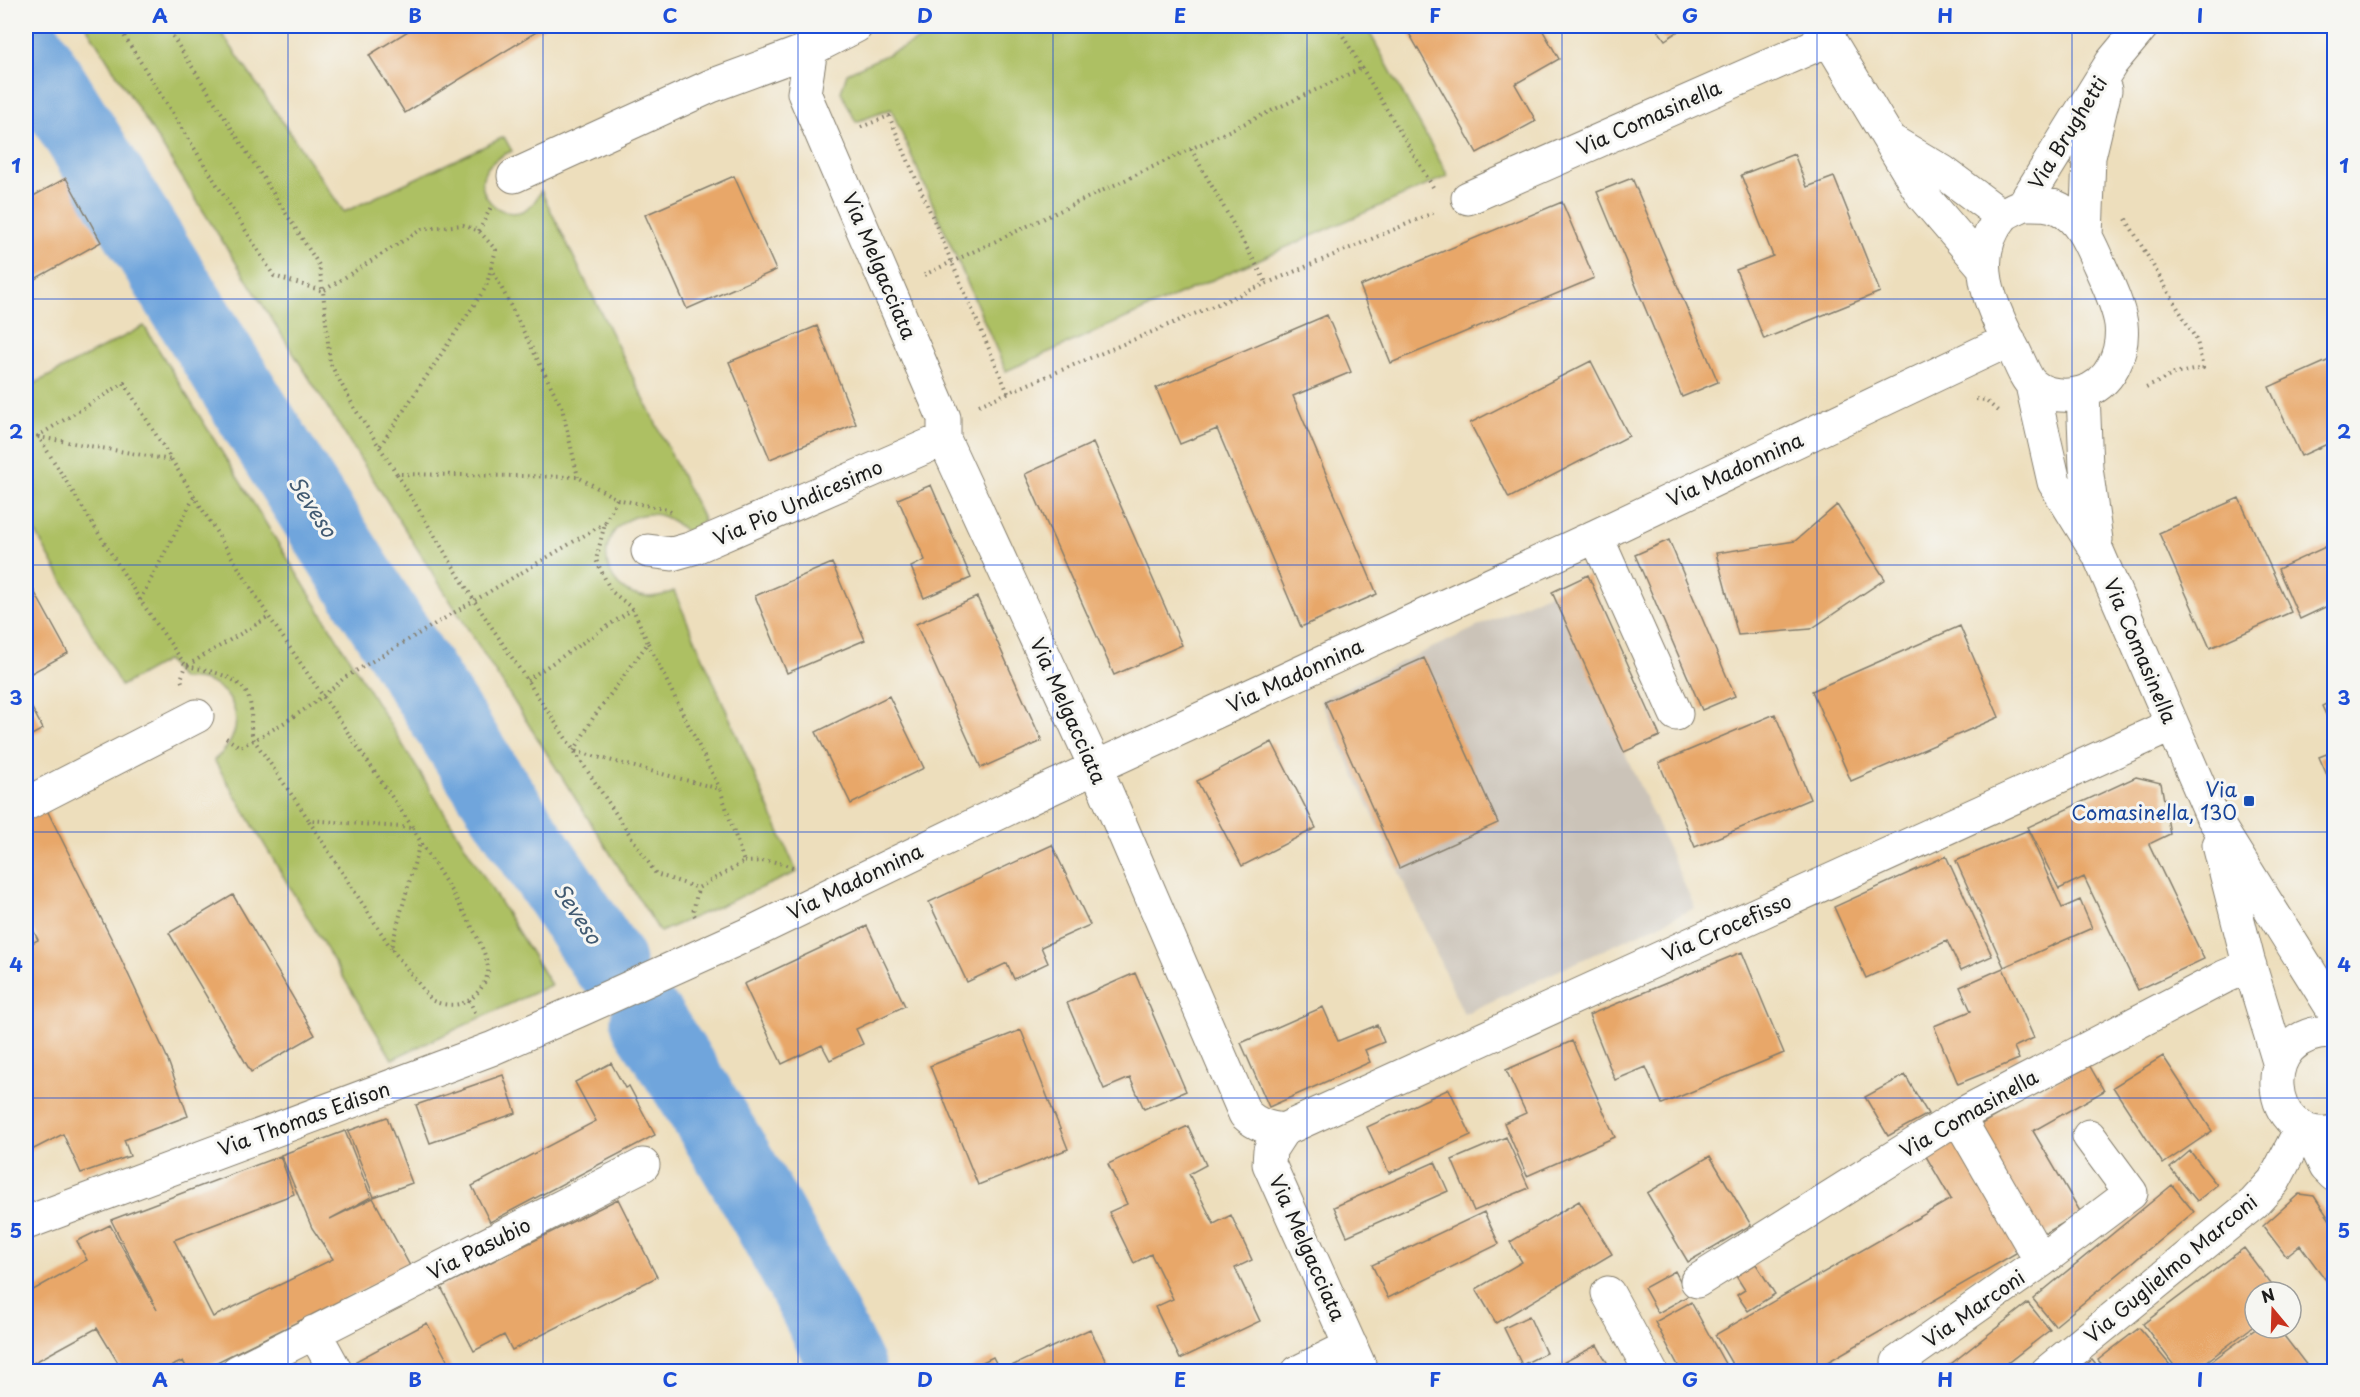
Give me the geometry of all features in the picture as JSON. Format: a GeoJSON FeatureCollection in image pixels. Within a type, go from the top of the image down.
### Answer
{"type":"FeatureCollection","features":[{"type":"Feature","properties":{"kind":"street"},"geometry":{"type":"LineString","coordinates":[[514,176],[711,86],[811,49],[856,26]]}},
{"type":"Feature","properties":{"kind":"street","name":"Via Brughetti"},"geometry":{"type":"LineString","coordinates":[[2013,210],[2112,62],[2142,26]]}},
{"type":"Feature","properties":{"kind":"street","name":"Via Comasinella"},"geometry":{"type":"LineString","coordinates":[[1457,203],[1825,32],[1923,196],[1982,265]]}},
{"type":"Feature","properties":{"kind":"street","name":"Via Melgacciata"},"geometry":{"type":"LineString","coordinates":[[811,49],[804,93],[890,291],[944,428],[1096,768],[1245,1114],[1255,1123],[1283,1131],[1270,1150],[1269,1164],[1356,1359],[1298,1371]]}},
{"type":"Feature","properties":{"kind":"street","name":"Via Brughetti"},"geometry":{"type":"LineString","coordinates":[[2086,236],[2089,157],[2112,62]]}},
{"type":"Feature","properties":{"kind":"street","name":"Via Comasinella"},"geometry":{"type":"LineString","coordinates":[[1891,141],[2013,210]]}},
{"type":"Feature","properties":{"kind":"street"},"geometry":{"type":"LineString","coordinates":[[2043,204],[2060,209],[2073,219],[2086,236],[2109,284],[2121,324],[2118,357],[2105,380],[2084,393],[2065,396],[2048,393],[2032,385],[1988,291],[1982,265],[1990,236],[2013,210],[2043,204]]}},
{"type":"Feature","properties":{"kind":"street","name":"Via Madonnina"},"geometry":{"type":"LineString","coordinates":[[580,1010],[753,932],[834,891],[1596,536],[2009,340]]}},
{"type":"Feature","properties":{"kind":"street","name":"Via Comasinella"},"geometry":{"type":"LineString","coordinates":[[2032,385],[2054,482],[2098,554],[2211,814],[2334,1011]]}},
{"type":"Feature","properties":{"kind":"street","name":"Via Comasinella"},"geometry":{"type":"LineString","coordinates":[[2084,393],[2086,468],[2098,554]]}},
{"type":"Feature","properties":{"kind":"street","name":"Via Pio Undicesimo"},"geometry":{"type":"LineString","coordinates":[[648,552],[672,554],[693,548],[944,428]]}},
{"type":"Feature","properties":{"kind":"street"},"geometry":{"type":"LineString","coordinates":[[1596,536],[1676,714]]}},
{"type":"Feature","properties":{"kind":"street"},"geometry":{"type":"LineString","coordinates":[[26,804],[197,716]]}},
{"type":"Feature","properties":{"kind":"street","name":"Via Crocefisso"},"geometry":{"type":"LineString","coordinates":[[1283,1131],[2172,725]]}},
{"type":"Feature","properties":{"kind":"street","name":"Via Comasinella"},"geometry":{"type":"LineString","coordinates":[[2211,814],[2250,966],[2279,1062]]}},
{"type":"Feature","properties":{"kind":"street","name":"Via Comasinella"},"geometry":{"type":"LineString","coordinates":[[1697,1281],[1958,1117],[2224,976],[2250,966]]}},
{"type":"Feature","properties":{"kind":"street","name":"Via Thomas Edison"},"geometry":{"type":"LineString","coordinates":[[26,1223],[491,1049],[580,1010]]}},
{"type":"Feature","properties":{"kind":"street"},"geometry":{"type":"LineString","coordinates":[[2334,1032],[2320,1032],[2304,1036],[2279,1062],[2275,1080],[2278,1098],[2287,1115],[2315,1130],[2326,1167],[2334,1175]]}},
{"type":"Feature","properties":{"kind":"street","name":"Via Marconi"},"geometry":{"type":"LineString","coordinates":[[1896,1368],[2041,1261],[1958,1117]]}},
{"type":"Feature","properties":{"kind":"street","name":"Via Guglielmo Marconi"},"geometry":{"type":"LineString","coordinates":[[2047,1371],[2254,1203],[2315,1130]]}},
{"type":"Feature","properties":{"kind":"street"},"geometry":{"type":"LineString","coordinates":[[2041,1261],[2131,1193],[2089,1136]]}},
{"type":"Feature","properties":{"kind":"street","name":"Via Pasubio"},"geometry":{"type":"LineString","coordinates":[[237,1371],[644,1165]]}},
{"type":"Feature","properties":{"kind":"street"},"geometry":{"type":"LineString","coordinates":[[1608,1293],[1652,1371]]}},
{"type":"Feature","properties":{"kind":"street"},"geometry":{"type":"LineString","coordinates":[[315,1332],[336,1371]]}},
{"type":"Feature","properties":{"kind":"path"},"geometry":{"type":"LineString","coordinates":[[118,26],[274,276],[323,291],[422,229],[463,225],[479,231],[496,250],[486,287],[380,446]]}},
{"type":"Feature","properties":{"kind":"path"},"geometry":{"type":"LineString","coordinates":[[166,26],[319,265],[330,363],[355,409],[475,602],[656,874],[698,888],[744,862],[720,789],[633,609],[611,591],[596,560],[605,523],[617,499],[578,477],[397,474]]}},
{"type":"Feature","properties":{"kind":"path"},"geometry":{"type":"LineString","coordinates":[[944,428],[1008,393],[1457,203],[1362,68],[1337,26]]}},
{"type":"Feature","properties":{"kind":"path"},"geometry":{"type":"LineString","coordinates":[[890,291],[1362,68]]}},
{"type":"Feature","properties":{"kind":"path"},"geometry":{"type":"LineString","coordinates":[[815,119],[840,106],[851,130],[889,116],[1008,393]]}},
{"type":"Feature","properties":{"kind":"path"},"geometry":{"type":"LineString","coordinates":[[1191,149],[1268,284]]}},
{"type":"Feature","properties":{"kind":"path"},"geometry":{"type":"LineString","coordinates":[[491,267],[562,408],[578,477]]}},
{"type":"Feature","properties":{"kind":"path"},"geometry":{"type":"LineString","coordinates":[[124,383],[269,617],[413,828],[482,944],[488,970],[483,987],[469,1000],[441,1005],[431,1000],[391,948],[309,820],[254,740],[251,734],[249,698],[245,690],[217,672],[186,666],[140,600],[38,436],[124,383]]}},
{"type":"Feature","properties":{"kind":"path"},"geometry":{"type":"LineString","coordinates":[[38,436],[171,460]]}},
{"type":"Feature","properties":{"kind":"path"},"geometry":{"type":"LineString","coordinates":[[140,600],[194,497]]}},
{"type":"Feature","properties":{"kind":"path"},"geometry":{"type":"LineString","coordinates":[[254,740],[325,696],[344,678],[605,523]]}},
{"type":"Feature","properties":{"kind":"path"},"geometry":{"type":"LineString","coordinates":[[527,681],[633,609]]}},
{"type":"Feature","properties":{"kind":"path"},"geometry":{"type":"LineString","coordinates":[[186,666],[269,617]]}},
{"type":"Feature","properties":{"kind":"path"},"geometry":{"type":"LineString","coordinates":[[574,751],[593,718],[648,643]]}},
{"type":"Feature","properties":{"kind":"path"},"geometry":{"type":"LineString","coordinates":[[574,751],[720,789]]}},
{"type":"Feature","properties":{"kind":"path"},"geometry":{"type":"LineString","coordinates":[[309,820],[413,828]]}},
{"type":"Feature","properties":{"kind":"path"},"geometry":{"type":"LineString","coordinates":[[391,948],[420,843]]}},
{"type":"Feature","properties":{"kind":"shaded area"},"geometry":{"type":"Polygon","coordinates":[[[1552,592],[1695,908],[1464,1014],[1320,700],[1552,592]]]}},
{"type":"Feature","properties":{"kind":"green space"},"geometry":{"type":"Polygon","coordinates":[[[86,26],[217,26],[344,212],[504,137],[512,151],[494,162],[484,174],[483,186],[487,198],[495,207],[507,212],[519,212],[532,205],[541,191],[704,521],[686,532],[664,516],[644,514],[637,516],[620,526],[610,539],[607,555],[610,571],[619,585],[632,594],[651,597],[674,591],[797,872],[660,932],[86,26]]]}},
{"type":"Feature","properties":{"kind":"green space"},"geometry":{"type":"Polygon","coordinates":[[[949,26],[1366,26],[1448,176],[1006,371],[891,109],[856,122],[841,92],[847,73],[949,26]]]}},
{"type":"Feature","properties":{"kind":"green space"},"geometry":{"type":"Polygon","coordinates":[[[144,326],[551,985],[392,1059],[214,760],[227,747],[234,733],[236,719],[233,705],[214,685],[199,679],[181,679],[167,660],[121,686],[26,515],[26,388],[144,326]]]}},
{"type":"Feature","properties":{"kind":"building"},"geometry":{"type":"Polygon","coordinates":[[[416,26],[546,26],[405,113],[369,55],[416,26]]]}},
{"type":"Feature","properties":{"kind":"building"},"geometry":{"type":"Polygon","coordinates":[[[1405,26],[1540,26],[1559,59],[1515,84],[1536,121],[1477,153],[1405,26]]]}},
{"type":"Feature","properties":{"kind":"building"},"geometry":{"type":"Polygon","coordinates":[[[1655,26],[1686,26],[1665,40],[1655,26]]]}},
{"type":"Feature","properties":{"kind":"building"},"geometry":{"type":"Polygon","coordinates":[[[1794,154],[1807,187],[1834,177],[1880,292],[1764,339],[1736,270],[1773,256],[1741,175],[1794,154]]]}},
{"type":"Feature","properties":{"kind":"building"},"geometry":{"type":"Polygon","coordinates":[[[734,176],[776,270],[687,309],[645,215],[734,176]]]}},
{"type":"Feature","properties":{"kind":"building"},"geometry":{"type":"Polygon","coordinates":[[[66,178],[101,242],[26,284],[26,200],[66,178]]]}},
{"type":"Feature","properties":{"kind":"building"},"geometry":{"type":"Polygon","coordinates":[[[1632,178],[1718,382],[1682,397],[1597,192],[1632,178]]]}},
{"type":"Feature","properties":{"kind":"building"},"geometry":{"type":"Polygon","coordinates":[[[1562,202],[1594,278],[1391,363],[1360,286],[1562,202]]]}},
{"type":"Feature","properties":{"kind":"building"},"geometry":{"type":"Polygon","coordinates":[[[1327,315],[1351,372],[1293,396],[1377,594],[1301,627],[1217,429],[1180,444],[1156,388],[1327,315]]]}},
{"type":"Feature","properties":{"kind":"building"},"geometry":{"type":"Polygon","coordinates":[[[817,326],[856,424],[770,459],[729,362],[817,326]]]}},
{"type":"Feature","properties":{"kind":"building"},"geometry":{"type":"Polygon","coordinates":[[[2334,358],[2334,441],[2301,456],[2269,387],[2334,358]]]}},
{"type":"Feature","properties":{"kind":"building"},"geometry":{"type":"Polygon","coordinates":[[[1591,361],[1629,436],[1509,498],[1470,423],[1591,361]]]}},
{"type":"Feature","properties":{"kind":"building"},"geometry":{"type":"Polygon","coordinates":[[[1093,443],[1182,645],[1114,675],[1025,474],[1093,443]]]}},
{"type":"Feature","properties":{"kind":"building"},"geometry":{"type":"Polygon","coordinates":[[[931,485],[971,578],[924,598],[911,567],[925,560],[898,499],[931,485]]]}},
{"type":"Feature","properties":{"kind":"building"},"geometry":{"type":"Polygon","coordinates":[[[2239,498],[2291,612],[2210,648],[2159,533],[2239,498]]]}},
{"type":"Feature","properties":{"kind":"building"},"geometry":{"type":"Polygon","coordinates":[[[1837,505],[1885,579],[1811,629],[1738,635],[1716,553],[1795,541],[1837,505]]]}},
{"type":"Feature","properties":{"kind":"building"},"geometry":{"type":"Polygon","coordinates":[[[1669,540],[1735,696],[1702,710],[1635,555],[1669,540]]]}},
{"type":"Feature","properties":{"kind":"building"},"geometry":{"type":"Polygon","coordinates":[[[2334,543],[2334,603],[2300,619],[2278,569],[2334,543]]]}},
{"type":"Feature","properties":{"kind":"building"},"geometry":{"type":"Polygon","coordinates":[[[832,563],[865,640],[787,673],[755,596],[832,563]]]}},
{"type":"Feature","properties":{"kind":"building"},"geometry":{"type":"Polygon","coordinates":[[[1588,575],[1660,736],[1624,752],[1552,592],[1588,575]]]}},
{"type":"Feature","properties":{"kind":"building"},"geometry":{"type":"Polygon","coordinates":[[[34,591],[68,653],[26,676],[26,595],[34,591]]]}},
{"type":"Feature","properties":{"kind":"building"},"geometry":{"type":"Polygon","coordinates":[[[977,597],[1042,741],[981,768],[916,624],[977,597]]]}},
{"type":"Feature","properties":{"kind":"building"},"geometry":{"type":"Polygon","coordinates":[[[1960,626],[1999,717],[1851,781],[1812,691],[1960,626]]]}},
{"type":"Feature","properties":{"kind":"building"},"geometry":{"type":"Polygon","coordinates":[[[1424,658],[1498,823],[1399,868],[1325,702],[1424,658]]]}},
{"type":"Feature","properties":{"kind":"building"},"geometry":{"type":"Polygon","coordinates":[[[889,696],[924,768],[851,804],[816,732],[889,696]]]}},
{"type":"Feature","properties":{"kind":"building"},"geometry":{"type":"Polygon","coordinates":[[[26,697],[43,729],[26,738],[26,697]]]}},
{"type":"Feature","properties":{"kind":"building"},"geometry":{"type":"Polygon","coordinates":[[[2334,700],[2334,732],[2322,706],[2334,700]]]}},
{"type":"Feature","properties":{"kind":"building"},"geometry":{"type":"Polygon","coordinates":[[[1775,714],[1810,799],[1695,847],[1659,763],[1775,714]]]}},
{"type":"Feature","properties":{"kind":"building"},"geometry":{"type":"Polygon","coordinates":[[[1272,742],[1316,828],[1242,866],[1197,781],[1272,742]]]}},
{"type":"Feature","properties":{"kind":"building"},"geometry":{"type":"Polygon","coordinates":[[[2334,751],[2334,791],[2319,757],[2334,751]]]}},
{"type":"Feature","properties":{"kind":"building"},"geometry":{"type":"Polygon","coordinates":[[[2136,777],[2161,783],[2170,834],[2149,844],[2204,959],[2138,990],[2084,877],[2059,889],[2028,827],[2136,777]]]}},
{"type":"Feature","properties":{"kind":"building"},"geometry":{"type":"Polygon","coordinates":[[[47,810],[166,1055],[188,1116],[124,1140],[130,1156],[81,1173],[63,1134],[26,1153],[26,1076],[31,1073],[26,1062],[26,946],[38,940],[26,915],[26,820],[47,810]]]}},
{"type":"Feature","properties":{"kind":"building"},"geometry":{"type":"Polygon","coordinates":[[[2028,830],[2062,908],[2080,900],[2092,928],[2004,967],[1956,861],[2028,830]]]}},
{"type":"Feature","properties":{"kind":"building"},"geometry":{"type":"Polygon","coordinates":[[[1052,845],[1090,925],[1041,947],[1048,963],[1014,979],[1007,963],[967,982],[929,902],[1052,845]]]}},
{"type":"Feature","properties":{"kind":"building"},"geometry":{"type":"Polygon","coordinates":[[[1946,856],[1992,956],[1961,970],[1947,941],[1866,978],[1834,907],[1946,856]]]}},
{"type":"Feature","properties":{"kind":"building"},"geometry":{"type":"Polygon","coordinates":[[[233,895],[315,1035],[251,1072],[169,933],[233,895]]]}},
{"type":"Feature","properties":{"kind":"building"},"geometry":{"type":"Polygon","coordinates":[[[867,926],[905,1006],[856,1029],[863,1044],[830,1060],[822,1045],[782,1064],[744,984],[867,926]]]}},
{"type":"Feature","properties":{"kind":"building"},"geometry":{"type":"Polygon","coordinates":[[[1742,952],[1784,1053],[1662,1104],[1646,1067],[1615,1080],[1589,1015],[1742,952]]]}},
{"type":"Feature","properties":{"kind":"building"},"geometry":{"type":"Polygon","coordinates":[[[2003,968],[2034,1038],[2014,1047],[2019,1059],[1958,1084],[1934,1026],[1971,1011],[1960,987],[2003,968]]]}},
{"type":"Feature","properties":{"kind":"building"},"geometry":{"type":"Polygon","coordinates":[[[1135,973],[1186,1091],[1144,1109],[1130,1078],[1104,1089],[1067,1003],[1135,973]]]}},
{"type":"Feature","properties":{"kind":"building"},"geometry":{"type":"Polygon","coordinates":[[[1323,1007],[1338,1041],[1377,1025],[1384,1042],[1365,1050],[1370,1062],[1269,1107],[1241,1043],[1323,1007]]]}},
{"type":"Feature","properties":{"kind":"building"},"geometry":{"type":"Polygon","coordinates":[[[1021,1030],[1068,1149],[978,1185],[930,1066],[1021,1030]]]}},
{"type":"Feature","properties":{"kind":"building"},"geometry":{"type":"Polygon","coordinates":[[[1572,1041],[1615,1137],[1527,1176],[1504,1123],[1526,1113],[1506,1070],[1572,1041]]]}},
{"type":"Feature","properties":{"kind":"building"},"geometry":{"type":"Polygon","coordinates":[[[2163,1056],[2212,1131],[2163,1164],[2113,1087],[2163,1056]]]}},
{"type":"Feature","properties":{"kind":"building"},"geometry":{"type":"Polygon","coordinates":[[[611,1063],[625,1088],[629,1086],[655,1135],[490,1222],[472,1186],[596,1121],[575,1082],[611,1063]]]}},
{"type":"Feature","properties":{"kind":"building"},"geometry":{"type":"Polygon","coordinates":[[[2088,1063],[2104,1091],[2033,1131],[2081,1213],[2039,1237],[1976,1127],[2088,1063]]]}},
{"type":"Feature","properties":{"kind":"building"},"geometry":{"type":"Polygon","coordinates":[[[503,1075],[516,1113],[430,1143],[416,1105],[503,1075]]]}},
{"type":"Feature","properties":{"kind":"building"},"geometry":{"type":"Polygon","coordinates":[[[1905,1075],[1928,1114],[1888,1136],[1865,1097],[1905,1075]]]}},
{"type":"Feature","properties":{"kind":"building"},"geometry":{"type":"Polygon","coordinates":[[[1449,1089],[1471,1135],[1389,1173],[1367,1127],[1449,1089]]]}},
{"type":"Feature","properties":{"kind":"building"},"geometry":{"type":"Polygon","coordinates":[[[387,1117],[412,1183],[374,1197],[348,1131],[387,1117]]]}},
{"type":"Feature","properties":{"kind":"building"},"geometry":{"type":"Polygon","coordinates":[[[1188,1126],[1206,1165],[1189,1174],[1214,1224],[1231,1215],[1252,1260],[1235,1268],[1260,1321],[1180,1359],[1155,1307],[1173,1299],[1151,1254],[1134,1263],[1109,1212],[1127,1204],[1108,1164],[1188,1126]]]}},
{"type":"Feature","properties":{"kind":"building"},"geometry":{"type":"Polygon","coordinates":[[[345,1131],[371,1197],[330,1219],[373,1198],[410,1266],[199,1371],[188,1371],[183,1361],[161,1371],[123,1371],[97,1328],[26,1367],[26,1294],[87,1260],[77,1241],[110,1225],[157,1310],[111,1220],[280,1156],[294,1194],[174,1240],[213,1317],[333,1259],[312,1228],[281,1155],[345,1131]]]}},
{"type":"Feature","properties":{"kind":"building"},"geometry":{"type":"Polygon","coordinates":[[[1957,1134],[2023,1249],[1812,1371],[1736,1371],[1715,1335],[1951,1199],[1924,1153],[1957,1134]]]}},
{"type":"Feature","properties":{"kind":"building"},"geometry":{"type":"Polygon","coordinates":[[[1506,1137],[1529,1188],[1474,1211],[1452,1160],[1506,1137]]]}},
{"type":"Feature","properties":{"kind":"building"},"geometry":{"type":"Polygon","coordinates":[[[2190,1151],[2217,1185],[2197,1201],[2170,1168],[2190,1151]]]}},
{"type":"Feature","properties":{"kind":"building"},"geometry":{"type":"Polygon","coordinates":[[[1710,1156],[1751,1225],[1688,1262],[1647,1193],[1710,1156]]]}},
{"type":"Feature","properties":{"kind":"building"},"geometry":{"type":"Polygon","coordinates":[[[1435,1162],[1448,1191],[1347,1236],[1334,1207],[1435,1162]]]}},
{"type":"Feature","properties":{"kind":"building"},"geometry":{"type":"Polygon","coordinates":[[[2172,1185],[2194,1212],[2055,1326],[2033,1299],[2172,1185]]]}},
{"type":"Feature","properties":{"kind":"building"},"geometry":{"type":"Polygon","coordinates":[[[2299,1194],[2314,1196],[2334,1226],[2334,1291],[2300,1245],[2286,1256],[2263,1226],[2299,1194]]]}},
{"type":"Feature","properties":{"kind":"building"},"geometry":{"type":"Polygon","coordinates":[[[618,1199],[657,1277],[512,1350],[504,1335],[474,1351],[441,1287],[618,1199]]]}},
{"type":"Feature","properties":{"kind":"building"},"geometry":{"type":"Polygon","coordinates":[[[1579,1201],[1612,1254],[1496,1323],[1476,1289],[1522,1262],[1510,1242],[1579,1201]]]}},
{"type":"Feature","properties":{"kind":"building"},"geometry":{"type":"Polygon","coordinates":[[[1484,1212],[1499,1244],[1388,1298],[1372,1265],[1484,1212]]]}},
{"type":"Feature","properties":{"kind":"building"},"geometry":{"type":"Polygon","coordinates":[[[2244,1248],[2268,1280],[2243,1280],[2243,1334],[2194,1371],[2178,1371],[2143,1324],[2244,1248]]]}},
{"type":"Feature","properties":{"kind":"building"},"geometry":{"type":"Polygon","coordinates":[[[1756,1264],[1775,1294],[1748,1311],[1737,1295],[1745,1290],[1736,1276],[1756,1264]]]}},
{"type":"Feature","properties":{"kind":"building"},"geometry":{"type":"Polygon","coordinates":[[[1675,1271],[1688,1296],[1658,1313],[1644,1288],[1675,1271]]]}},
{"type":"Feature","properties":{"kind":"building"},"geometry":{"type":"Polygon","coordinates":[[[1691,1302],[1729,1371],[1681,1371],[1655,1322],[1691,1302]]]}},
{"type":"Feature","properties":{"kind":"building"},"geometry":{"type":"Polygon","coordinates":[[[2028,1303],[2050,1330],[1997,1371],[1942,1371],[2028,1303]]]}},
{"type":"Feature","properties":{"kind":"building"},"geometry":{"type":"Polygon","coordinates":[[[1529,1316],[1546,1353],[1522,1365],[1504,1328],[1529,1316]]]}},
{"type":"Feature","properties":{"kind":"building"},"geometry":{"type":"Polygon","coordinates":[[[427,1323],[453,1371],[361,1371],[356,1361],[427,1323]]]}},
{"type":"Feature","properties":{"kind":"building"},"geometry":{"type":"Polygon","coordinates":[[[2139,1328],[2175,1371],[2108,1371],[2098,1360],[2139,1328]]]}},
{"type":"Feature","properties":{"kind":"building"},"geometry":{"type":"Polygon","coordinates":[[[1090,1329],[1111,1371],[1001,1371],[1090,1329]]]}},
{"type":"Feature","properties":{"kind":"building"},"geometry":{"type":"Polygon","coordinates":[[[2243,1338],[2287,1340],[2311,1371],[2198,1371],[2243,1338]]]}},
{"type":"Feature","properties":{"kind":"building"},"geometry":{"type":"Polygon","coordinates":[[[1597,1345],[1612,1371],[1547,1371],[1597,1345]]]}},
{"type":"Feature","properties":{"kind":"building"},"geometry":{"type":"Polygon","coordinates":[[[993,1357],[1000,1371],[964,1371],[993,1357]]]}},
{"type":"Feature","properties":{"kind":"building"},"geometry":{"type":"Polygon","coordinates":[[[2092,1360],[2101,1371],[2077,1371],[2092,1360]]]}},
{"type":"Feature","properties":{"kind":"waterway","name":"Seveso"},"geometry":{"type":"LineString","coordinates":[[26,46],[279,455],[480,770],[608,962]]}},
{"type":"Feature","properties":{"kind":"waterway","name":"Seveso"},"geometry":{"type":"LineString","coordinates":[[648,1021],[754,1192],[804,1281],[849,1372]]}},
{"type":"Feature","properties":{"kind":"place","name":"Via Comasinella, 130"},"geometry":{"type":"Point","coordinates":[2249,801]}}]}
